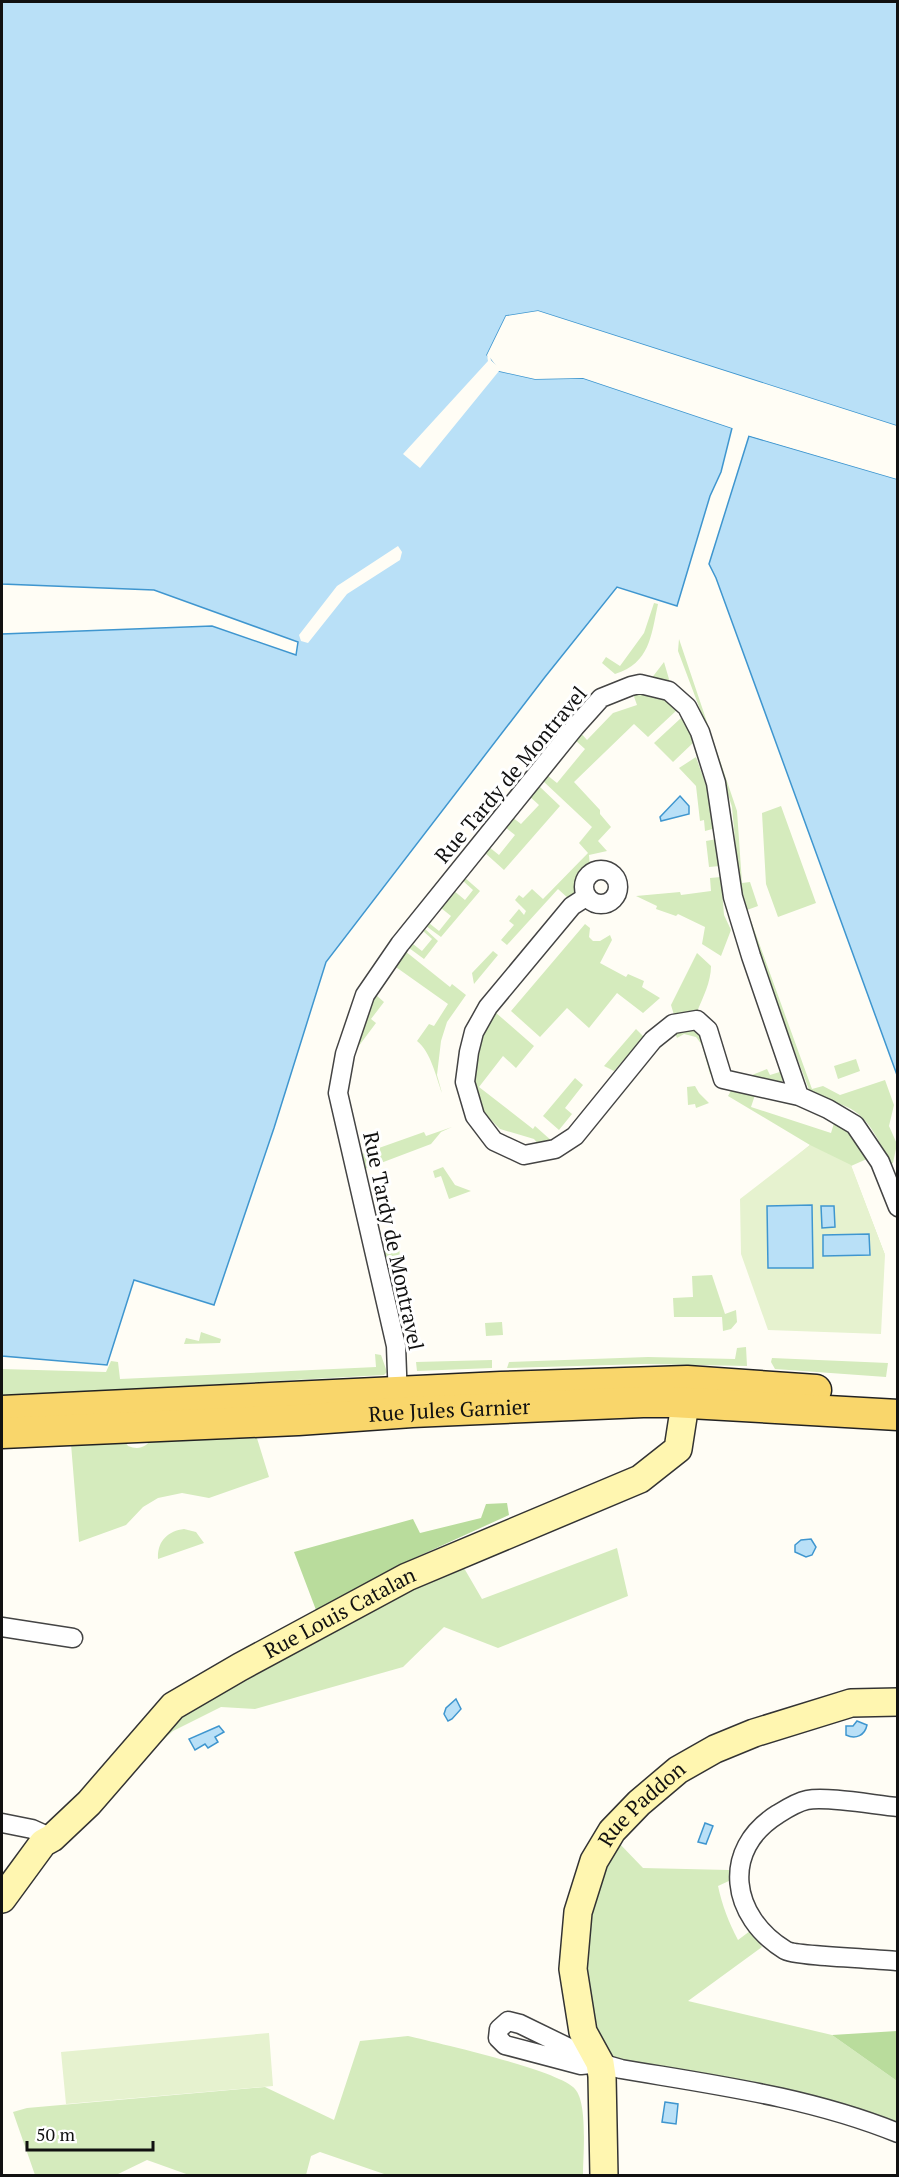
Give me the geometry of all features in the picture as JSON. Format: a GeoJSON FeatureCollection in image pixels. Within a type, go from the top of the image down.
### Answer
{"type":"FeatureCollection","features":[{"type":"Feature","properties":{"kind":"main road","name":"Rue Jules Garnier"},"geometry":{"type":"LineString","coordinates":[[2,1433],[315,1418],[405,1402],[577,1385],[687,1381],[897,1415]]}},
{"type":"Feature","properties":{"kind":"main road","name":"Rue Jules Garnier"},"geometry":{"type":"LineString","coordinates":[[2,1411],[405,1402],[685,1404],[897,1397]]}},
{"type":"Feature","properties":{"kind":"street","name":"Rue Tardy de Montravel"},"geometry":{"type":"LineString","coordinates":[[405,1402],[396,1346],[338,1093],[340,1073],[365,995],[400,944],[601,698],[640,684],[669,691],[687,707],[700,732],[716,783],[733,897],[799,1096]]}},
{"type":"Feature","properties":{"kind":"street"},"geometry":{"type":"LineString","coordinates":[[586,897],[572,906],[493,1000],[474,1032],[465,1082],[475,1116],[494,1141],[524,1155],[555,1149],[575,1136],[653,1040],[673,1024],[697,1020],[708,1030],[723,1079],[799,1096],[855,1125],[880,1162],[897,1206]]}},
{"type":"Feature","properties":{"kind":"street"},"geometry":{"type":"LineString","coordinates":[[577,1385],[593,1391],[674,1389],[682,1393],[685,1404]]}},
{"type":"Feature","properties":{"kind":"street","name":"Rue Louis Catalan"},"geometry":{"type":"LineString","coordinates":[[2,1899],[43,1843],[52,1838],[89,1803],[173,1706],[240,1667],[407,1577],[640,1479],[678,1449],[685,1404]]}},
{"type":"Feature","properties":{"kind":"street"},"geometry":{"type":"LineString","coordinates":[[2,1627],[73,1638]]}},
{"type":"Feature","properties":{"kind":"street","name":"Rue Paddon"},"geometry":{"type":"LineString","coordinates":[[600,2062],[583,2032],[573,1969],[578,1912],[594,1861],[612,1831],[639,1803],[678,1770],[715,1749],[754,1733],[852,1703],[897,1702]]}},
{"type":"Feature","properties":{"kind":"street"},"geometry":{"type":"LineString","coordinates":[[897,1807],[807,1800],[786,1809],[768,1820],[751,1837],[741,1857],[739,1881],[743,1903],[754,1924],[786,1952],[897,1961]]}},
{"type":"Feature","properties":{"kind":"street"},"geometry":{"type":"LineString","coordinates":[[2,1823],[32,1829],[52,1838]]}},
{"type":"Feature","properties":{"kind":"street"},"geometry":{"type":"LineString","coordinates":[[600,2062],[581,2065],[505,2045],[498,2038],[499,2029],[508,2021],[520,2024],[600,2062],[621,2069],[771,2094],[851,2115],[897,2133]]}},
{"type":"Feature","properties":{"kind":"street"},"geometry":{"type":"LineString","coordinates":[[600,2062],[604,2175]]}},
{"type":"Feature","properties":{"kind":"green space"},"geometry":{"type":"Polygon","coordinates":[[[654,603],[658,604],[647,647],[636,663],[615,674],[602,663],[606,657],[620,666],[644,633],[654,603]]]}},
{"type":"Feature","properties":{"kind":"green space"},"geometry":{"type":"Polygon","coordinates":[[[679,639],[737,811],[742,883],[750,882],[758,906],[747,910],[812,1089],[823,1086],[840,1095],[885,1080],[894,1105],[889,1126],[897,1144],[891,1164],[873,1131],[862,1117],[847,1107],[811,1095],[761,962],[740,894],[732,807],[707,728],[678,651],[679,639]]]}},
{"type":"Feature","properties":{"kind":"green space"},"geometry":{"type":"Polygon","coordinates":[[[664,662],[671,686],[662,680],[651,679],[664,662]]]}},
{"type":"Feature","properties":{"kind":"green space"},"geometry":{"type":"Polygon","coordinates":[[[632,691],[668,698],[677,710],[648,737],[634,724],[574,782],[600,810],[600,814],[611,827],[598,841],[607,851],[589,855],[590,868],[580,875],[575,895],[570,900],[558,889],[507,945],[501,940],[514,925],[509,921],[519,909],[524,915],[526,911],[515,900],[519,895],[523,898],[532,889],[543,899],[588,853],[579,843],[592,827],[543,781],[547,775],[557,783],[585,749],[575,740],[580,732],[587,740],[613,713],[637,705],[632,691]]]}},
{"type":"Feature","properties":{"kind":"green space"},"geometry":{"type":"Polygon","coordinates":[[[681,718],[694,742],[673,762],[654,743],[681,718]]]}},
{"type":"Feature","properties":{"kind":"green space"},"geometry":{"type":"Polygon","coordinates":[[[696,757],[714,808],[716,828],[705,831],[704,820],[700,821],[696,786],[679,768],[696,757]]]}},
{"type":"Feature","properties":{"kind":"green space"},"geometry":{"type":"Polygon","coordinates":[[[538,785],[560,806],[504,870],[484,852],[489,847],[499,855],[515,835],[505,827],[512,817],[521,824],[539,805],[528,795],[538,785]]]}},
{"type":"Feature","properties":{"kind":"green space"},"geometry":{"type":"Polygon","coordinates":[[[781,806],[816,903],[778,917],[766,884],[762,813],[781,806]]]}},
{"type":"Feature","properties":{"kind":"green space"},"geometry":{"type":"Polygon","coordinates":[[[717,839],[720,866],[709,867],[706,841],[717,839]]]}},
{"type":"Feature","properties":{"kind":"green space"},"geometry":{"type":"Polygon","coordinates":[[[464,877],[480,891],[441,937],[426,926],[429,923],[439,931],[451,916],[441,908],[453,890],[465,900],[473,890],[462,880],[464,877]]]}},
{"type":"Feature","properties":{"kind":"green space"},"geometry":{"type":"Polygon","coordinates":[[[721,877],[724,915],[731,930],[721,956],[702,944],[705,927],[678,914],[676,916],[656,909],[657,906],[636,896],[680,892],[681,895],[711,891],[710,878],[721,877]]]}},
{"type":"Feature","properties":{"kind":"green space"},"geometry":{"type":"Polygon","coordinates":[[[585,924],[590,928],[589,937],[593,941],[600,941],[610,935],[612,940],[600,963],[626,977],[628,974],[644,981],[642,987],[660,998],[643,1013],[617,993],[589,1028],[567,1008],[540,1037],[511,1011],[585,924]]]}},
{"type":"Feature","properties":{"kind":"green space"},"geometry":{"type":"Polygon","coordinates":[[[425,929],[438,941],[424,959],[409,948],[413,944],[422,951],[432,939],[423,931],[425,929]]]}},
{"type":"Feature","properties":{"kind":"green space"},"geometry":{"type":"Polygon","coordinates":[[[405,951],[450,987],[452,984],[466,995],[447,1022],[441,1041],[437,1075],[442,1093],[429,1058],[417,1041],[429,1024],[434,1026],[448,1004],[393,965],[405,951]]]}},
{"type":"Feature","properties":{"kind":"green space"},"geometry":{"type":"Polygon","coordinates":[[[493,951],[498,955],[474,984],[472,973],[493,951]]]}},
{"type":"Feature","properties":{"kind":"green space"},"geometry":{"type":"Polygon","coordinates":[[[697,953],[711,966],[706,989],[697,1012],[674,1015],[671,1005],[697,953]]]}},
{"type":"Feature","properties":{"kind":"green space"},"geometry":{"type":"Polygon","coordinates":[[[376,995],[384,1002],[371,1019],[376,1023],[358,1047],[352,1044],[363,1012],[376,995]]]}},
{"type":"Feature","properties":{"kind":"green space"},"geometry":{"type":"Polygon","coordinates":[[[495,1012],[534,1046],[516,1068],[503,1056],[479,1087],[533,1129],[535,1126],[553,1142],[539,1145],[534,1139],[500,1129],[482,1111],[474,1087],[474,1065],[482,1031],[495,1012]]]}},
{"type":"Feature","properties":{"kind":"green space"},"geometry":{"type":"Polygon","coordinates":[[[692,1027],[700,1032],[715,1073],[710,1074],[702,1045],[696,1037],[684,1034],[677,1038],[674,1031],[692,1027]]]}},
{"type":"Feature","properties":{"kind":"green space"},"geometry":{"type":"Polygon","coordinates":[[[636,1029],[644,1037],[614,1071],[604,1066],[636,1029]]]}},
{"type":"Feature","properties":{"kind":"green space"},"geometry":{"type":"Polygon","coordinates":[[[856,1059],[860,1071],[838,1079],[834,1066],[856,1059]]]}},
{"type":"Feature","properties":{"kind":"green space"},"geometry":{"type":"Polygon","coordinates":[[[767,1069],[770,1075],[783,1071],[784,1079],[779,1085],[756,1081],[752,1075],[767,1069]]]}},
{"type":"Feature","properties":{"kind":"green space"},"geometry":{"type":"Polygon","coordinates":[[[575,1078],[583,1085],[565,1108],[572,1114],[559,1130],[543,1116],[575,1078]]]}},
{"type":"Feature","properties":{"kind":"green space"},"geometry":{"type":"Polygon","coordinates":[[[695,1086],[709,1103],[696,1108],[695,1104],[688,1105],[687,1087],[695,1086]]]}},
{"type":"Feature","properties":{"kind":"green space"},"geometry":{"type":"Polygon","coordinates":[[[732,1089],[755,1095],[751,1107],[831,1133],[835,1120],[850,1128],[869,1158],[851,1166],[885,1255],[798,1155],[810,1145],[728,1096],[732,1089]]]}},
{"type":"Feature","properties":{"kind":"green space"},"geometry":{"type":"Polygon","coordinates":[[[452,1127],[441,1132],[431,1144],[365,1169],[362,1154],[424,1132],[426,1136],[452,1127]]]}},
{"type":"Feature","properties":{"kind":"green space"},"geometry":{"type":"Polygon","coordinates":[[[810,1145],[851,1165],[885,1255],[881,1334],[768,1330],[741,1254],[740,1199],[810,1145]]]}},
{"type":"Feature","properties":{"kind":"green space"},"geometry":{"type":"Polygon","coordinates":[[[443,1167],[455,1185],[471,1191],[449,1199],[441,1176],[435,1178],[433,1171],[443,1167]]]}},
{"type":"Feature","properties":{"kind":"green space"},"geometry":{"type":"Polygon","coordinates":[[[399,1245],[401,1274],[389,1276],[382,1247],[399,1245]]]}},
{"type":"Feature","properties":{"kind":"green space"},"geometry":{"type":"Polygon","coordinates":[[[712,1275],[725,1314],[736,1310],[737,1322],[731,1329],[723,1331],[722,1317],[674,1317],[673,1298],[693,1297],[692,1276],[712,1275]]]}},
{"type":"Feature","properties":{"kind":"green space"},"geometry":{"type":"Polygon","coordinates":[[[502,1322],[503,1335],[486,1336],[485,1323],[502,1322]]]}},
{"type":"Feature","properties":{"kind":"green space"},"geometry":{"type":"Polygon","coordinates":[[[201,1332],[221,1339],[220,1343],[184,1344],[186,1338],[199,1341],[201,1332]]]}},
{"type":"Feature","properties":{"kind":"green space"},"geometry":{"type":"Polygon","coordinates":[[[746,1347],[747,1366],[646,1364],[507,1368],[509,1362],[648,1357],[735,1359],[737,1348],[746,1347]]]}},
{"type":"Feature","properties":{"kind":"green space"},"geometry":{"type":"Polygon","coordinates":[[[375,1354],[381,1355],[387,1372],[384,1375],[46,1394],[26,1404],[2,1405],[2,1369],[106,1372],[111,1361],[118,1362],[120,1379],[376,1367],[375,1354]]]}},
{"type":"Feature","properties":{"kind":"green space"},"geometry":{"type":"Polygon","coordinates":[[[772,1358],[888,1363],[886,1377],[775,1369],[771,1362],[772,1358]]]}},
{"type":"Feature","properties":{"kind":"green space"},"geometry":{"type":"Polygon","coordinates":[[[492,1360],[492,1368],[417,1371],[416,1362],[492,1360]]]}},
{"type":"Feature","properties":{"kind":"green space"},"geometry":{"type":"Polygon","coordinates":[[[256,1435],[269,1477],[209,1498],[182,1493],[158,1498],[143,1507],[126,1525],[79,1542],[71,1444],[124,1440],[128,1446],[138,1448],[147,1444],[152,1438],[256,1435]]]}},
{"type":"Feature","properties":{"kind":"green space"},"geometry":{"type":"Polygon","coordinates":[[[507,1503],[509,1515],[410,1560],[316,1610],[294,1552],[413,1519],[420,1533],[481,1518],[486,1504],[507,1503]]]}},
{"type":"Feature","properties":{"kind":"green space"},"geometry":{"type":"Polygon","coordinates":[[[184,1529],[196,1532],[204,1543],[158,1559],[159,1547],[165,1538],[173,1532],[184,1529]]]}},
{"type":"Feature","properties":{"kind":"green space"},"geometry":{"type":"Polygon","coordinates":[[[617,1548],[628,1596],[498,1648],[444,1627],[403,1667],[255,1709],[221,1707],[173,1731],[156,1746],[169,1721],[225,1687],[316,1642],[391,1594],[464,1568],[482,1599],[617,1548]]]}},
{"type":"Feature","properties":{"kind":"green space"},"geometry":{"type":"Polygon","coordinates":[[[618,1842],[643,1868],[729,1870],[731,1880],[718,1886],[729,1920],[738,1940],[750,1931],[762,1947],[688,2001],[832,2035],[897,2081],[897,2125],[626,2062],[612,2056],[595,2030],[581,1977],[591,1893],[618,1842]]]}},
{"type":"Feature","properties":{"kind":"green space"},"geometry":{"type":"Polygon","coordinates":[[[897,2031],[897,2081],[832,2035],[897,2031]]]}},
{"type":"Feature","properties":{"kind":"green space"},"geometry":{"type":"Polygon","coordinates":[[[269,2033],[273,2086],[66,2104],[61,2052],[269,2033]]]}},
{"type":"Feature","properties":{"kind":"green space"},"geometry":{"type":"Polygon","coordinates":[[[408,2036],[523,2066],[546,2074],[575,2089],[582,2106],[583,2175],[387,2175],[320,2152],[311,2156],[306,2175],[189,2175],[147,2160],[116,2175],[35,2175],[13,2112],[27,2108],[265,2087],[334,2120],[360,2041],[408,2036]]]}},
{"type":"Feature","properties":{"kind":"water"},"geometry":{"type":"Polygon","coordinates":[[[2,2],[897,2],[897,426],[538,311],[506,316],[487,355],[499,371],[535,379],[583,378],[732,428],[721,472],[710,496],[677,606],[617,587],[326,962],[274,1128],[214,1305],[134,1280],[107,1365],[2,1356],[2,634],[212,626],[296,655],[298,642],[154,590],[2,584],[2,2]]]}},
{"type":"Feature","properties":{"kind":"water"},"geometry":{"type":"Polygon","coordinates":[[[749,436],[897,479],[897,1075],[709,564],[749,436]]]}},
{"type":"Feature","properties":{"kind":"water"},"geometry":{"type":"Polygon","coordinates":[[[680,796],[689,806],[689,814],[661,821],[660,817],[680,796]]]}},
{"type":"Feature","properties":{"kind":"water"},"geometry":{"type":"Polygon","coordinates":[[[812,1205],[813,1268],[768,1268],[767,1206],[812,1205]]]}},
{"type":"Feature","properties":{"kind":"water"},"geometry":{"type":"Polygon","coordinates":[[[821,1206],[834,1206],[835,1227],[822,1228],[821,1206]]]}},
{"type":"Feature","properties":{"kind":"water"},"geometry":{"type":"Polygon","coordinates":[[[869,1234],[870,1255],[823,1256],[823,1235],[869,1234]]]}},
{"type":"Feature","properties":{"kind":"water"},"geometry":{"type":"Polygon","coordinates":[[[811,1539],[816,1547],[812,1555],[806,1557],[795,1552],[795,1545],[801,1540],[811,1539]]]}},
{"type":"Feature","properties":{"kind":"water"},"geometry":{"type":"Polygon","coordinates":[[[456,1699],[461,1709],[448,1721],[444,1714],[446,1708],[456,1699]]]}},
{"type":"Feature","properties":{"kind":"water"},"geometry":{"type":"Polygon","coordinates":[[[857,1721],[867,1725],[864,1731],[857,1737],[846,1735],[846,1726],[853,1726],[857,1721]]]}},
{"type":"Feature","properties":{"kind":"water"},"geometry":{"type":"Polygon","coordinates":[[[219,1726],[224,1732],[215,1737],[218,1742],[208,1748],[205,1744],[195,1750],[189,1739],[219,1726]]]}},
{"type":"Feature","properties":{"kind":"water"},"geometry":{"type":"Polygon","coordinates":[[[705,1823],[713,1826],[706,1844],[698,1842],[705,1823]]]}},
{"type":"Feature","properties":{"kind":"water"},"geometry":{"type":"Polygon","coordinates":[[[665,2102],[678,2104],[676,2124],[662,2122],[665,2102]]]}},
{"type":"Feature","properties":{"kind":"pier"},"geometry":{"type":"Polygon","coordinates":[[[538,311],[897,426],[898,429],[538,314],[508,319],[490,355],[491,360],[500,369],[535,376],[584,375],[733,425],[735,429],[583,378],[535,379],[499,371],[420,468],[403,454],[488,361],[487,355],[506,316],[538,311]]]}},
{"type":"Feature","properties":{"kind":"pier"},"geometry":{"type":"Polygon","coordinates":[[[750,433],[898,476],[897,479],[747,435],[750,433]]]}},
{"type":"Feature","properties":{"kind":"pier"},"geometry":{"type":"Polygon","coordinates":[[[398,546],[402,552],[400,560],[347,594],[308,643],[301,641],[299,635],[337,586],[398,546]]]}}]}
